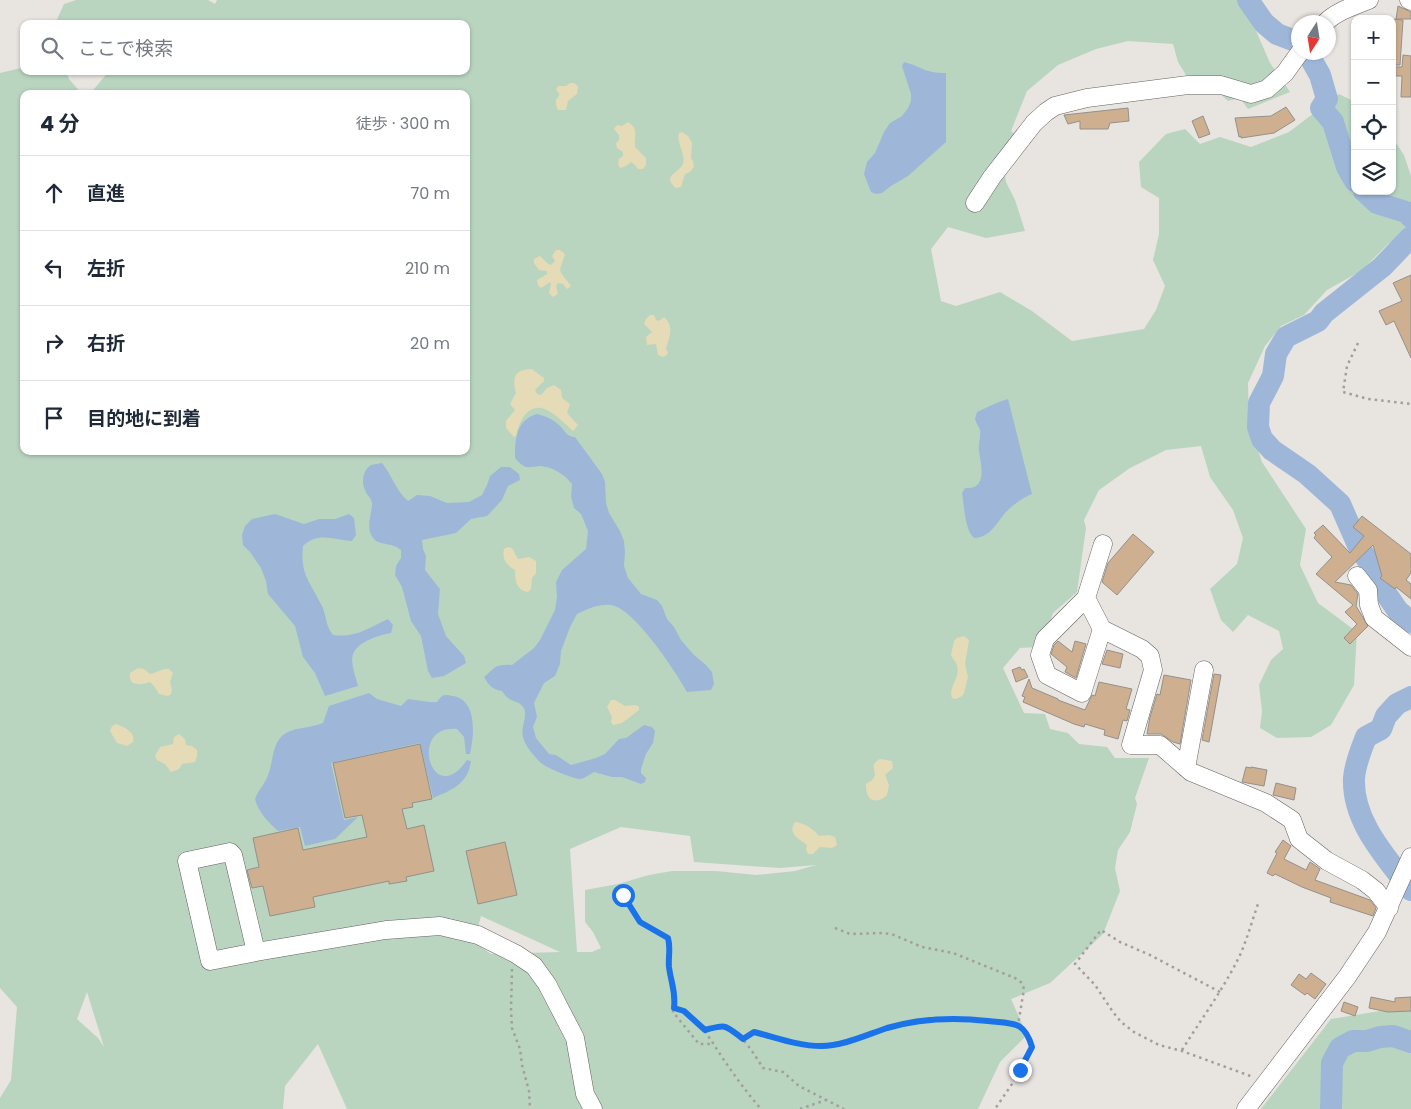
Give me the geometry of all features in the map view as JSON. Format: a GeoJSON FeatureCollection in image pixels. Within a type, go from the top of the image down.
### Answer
{"type":"FeatureCollection","features":[{"type":"Feature","properties":{"kind":"street"},"geometry":{"type":"LineString","coordinates":[[1336,15],[1369,0]]}},
{"type":"Feature","properties":{"kind":"street"},"geometry":{"type":"LineString","coordinates":[[975,203],[992,177],[1034,123],[1055,106],[1087,98],[1188,85],[1221,85],[1252,94],[1267,89],[1285,73],[1294,60]]}},
{"type":"Feature","properties":{"kind":"street"},"geometry":{"type":"LineString","coordinates":[[1102,629],[1082,693],[1047,675],[1040,655],[1046,639],[1086,598],[1103,544]]}},
{"type":"Feature","properties":{"kind":"street"},"geometry":{"type":"LineString","coordinates":[[1357,576],[1368,590],[1369,605],[1374,618],[1411,647]]}},
{"type":"Feature","properties":{"kind":"street"},"geometry":{"type":"LineString","coordinates":[[1086,598],[1102,629],[1142,649],[1150,656],[1154,670],[1131,745],[1160,745],[1191,772],[1266,803],[1292,820],[1299,839],[1327,860],[1362,880],[1376,891],[1389,908]]}},
{"type":"Feature","properties":{"kind":"street"},"geometry":{"type":"LineString","coordinates":[[1186,768],[1204,670]]}},
{"type":"Feature","properties":{"kind":"street"},"geometry":{"type":"LineString","coordinates":[[256,952],[233,854],[230,852],[187,860],[210,961],[386,930],[440,926],[478,935],[516,954],[534,966],[561,1008],[575,1038],[585,1094],[593,1109]]}},
{"type":"Feature","properties":{"kind":"street"},"geometry":{"type":"LineString","coordinates":[[1246,1109],[1347,977],[1377,932],[1411,857]]}},
{"type":"Feature","properties":{"kind":"path"},"geometry":{"type":"LineString","coordinates":[[1358,343],[1347,366],[1342,392],[1368,399],[1411,404]]}},
{"type":"Feature","properties":{"kind":"path"},"geometry":{"type":"LineString","coordinates":[[623,895],[640,922],[668,938],[669,966],[676,995],[673,1012],[699,1044],[713,1044]]}},
{"type":"Feature","properties":{"kind":"path"},"geometry":{"type":"LineString","coordinates":[[1182,1051],[1220,992],[1241,952],[1259,901]]}},
{"type":"Feature","properties":{"kind":"path"},"geometry":{"type":"LineString","coordinates":[[835,928],[850,934],[884,933],[894,935],[922,947],[953,954],[1015,978],[1022,983],[1024,989],[1018,1025]]}},
{"type":"Feature","properties":{"kind":"path"},"geometry":{"type":"LineString","coordinates":[[1220,992],[1150,955],[1120,942],[1101,930],[1075,964],[1095,985],[1112,1012],[1134,1032],[1159,1045],[1182,1051],[1267,1082]]}},
{"type":"Feature","properties":{"kind":"path"},"geometry":{"type":"LineString","coordinates":[[516,954],[512,962],[512,1028],[520,1049],[530,1109]]}},
{"type":"Feature","properties":{"kind":"path"},"geometry":{"type":"LineString","coordinates":[[674,1008],[684,1011],[705,1030],[713,1044],[761,1109]]}},
{"type":"Feature","properties":{"kind":"path"},"geometry":{"type":"LineString","coordinates":[[743,1039],[754,1032],[805,1045],[822,1046],[837,1044],[889,1028],[936,1018],[962,1018],[1018,1025],[1022,1027],[1029,1037],[1032,1047],[1012,1084],[995,1109]]}},
{"type":"Feature","properties":{"kind":"path"},"geometry":{"type":"LineString","coordinates":[[705,1030],[721,1025],[726,1026],[743,1039],[764,1068],[783,1072],[799,1086],[844,1109]]}},
{"type":"Feature","properties":{"kind":"path"},"geometry":{"type":"LineString","coordinates":[[800,1109],[826,1100]]}},
{"type":"Feature","properties":{"kind":"green space"},"geometry":{"type":"Polygon","coordinates":[[[76,0],[208,0],[215,4],[217,0],[1250,0],[1253,24],[1270,63],[1290,92],[1248,109],[1240,98],[1228,101],[1202,77],[1186,75],[1178,62],[1173,44],[1128,41],[1096,49],[1058,65],[1027,91],[1011,131],[1019,138],[1002,158],[1006,182],[1015,200],[1025,231],[986,238],[948,227],[931,249],[941,301],[956,306],[1000,292],[1032,311],[1072,341],[1144,329],[1156,310],[1165,286],[1153,260],[1159,234],[1159,198],[1141,187],[1139,162],[1166,134],[1185,129],[1200,144],[1220,137],[1251,147],[1289,132],[1339,94],[1351,100],[1351,195],[1396,195],[1396,143],[1404,155],[1411,176],[1411,231],[1388,244],[1361,271],[1327,290],[1304,315],[1281,326],[1265,346],[1248,383],[1249,423],[1262,462],[1306,529],[1300,565],[1318,603],[1357,632],[1354,685],[1331,725],[1311,737],[1277,738],[1260,728],[1262,711],[1259,685],[1271,660],[1283,649],[1279,631],[1248,615],[1233,632],[1221,620],[1210,589],[1237,564],[1243,538],[1233,510],[1210,477],[1201,446],[1166,450],[1130,468],[1099,490],[1084,520],[1086,528],[1077,592],[1053,613],[1048,628],[1036,647],[1020,648],[1003,668],[1024,713],[1045,714],[1050,729],[1068,733],[1079,744],[1107,747],[1115,758],[1149,758],[1135,798],[1137,804],[1130,832],[1118,850],[1115,868],[1120,891],[1103,934],[1050,983],[1011,999],[1027,1035],[1000,1062],[978,1109],[347,1109],[318,1044],[285,1086],[283,1109],[0,1109],[0,1098],[11,1080],[17,1007],[0,988],[0,73],[20,68],[20,75],[68,75],[79,90],[20,90],[20,455],[470,455],[470,90],[93,90],[106,75],[470,75],[470,20],[57,20],[64,4],[76,0]],[[621,827],[570,849],[577,952],[592,952],[601,948],[593,932],[585,922],[585,890],[672,871],[716,871],[756,875],[795,871],[816,865],[780,868],[694,862],[690,836],[621,827]],[[481,916],[474,942],[491,954],[560,952],[481,916]],[[87,992],[77,1019],[98,1038],[104,1047],[87,992]]]}},
{"type":"Feature","properties":{"kind":"green space"},"geometry":{"type":"Polygon","coordinates":[[[1411,1006],[1411,1109],[1261,1109],[1331,1019],[1411,1006]]]}},
{"type":"Feature","properties":{"kind":"sand"},"geometry":{"type":"Polygon","coordinates":[[[570,83],[578,86],[577,94],[568,101],[566,110],[558,110],[556,100],[559,93],[556,90],[558,86],[566,86],[570,83]]]}},
{"type":"Feature","properties":{"kind":"sand"},"geometry":{"type":"Polygon","coordinates":[[[628,122],[635,130],[635,147],[646,158],[646,165],[643,169],[638,169],[631,162],[620,168],[618,164],[619,159],[623,156],[623,152],[617,148],[616,143],[619,140],[619,135],[614,129],[617,125],[622,126],[628,122]]]}},
{"type":"Feature","properties":{"kind":"sand"},"geometry":{"type":"Polygon","coordinates":[[[682,132],[688,136],[692,143],[691,158],[694,167],[685,174],[681,187],[676,188],[670,180],[672,175],[681,167],[684,160],[678,137],[679,133],[682,132]]]}},
{"type":"Feature","properties":{"kind":"sand"},"geometry":{"type":"Polygon","coordinates":[[[556,250],[560,250],[565,254],[560,269],[571,286],[567,289],[563,284],[558,283],[556,286],[558,294],[553,297],[549,293],[550,282],[541,288],[538,285],[537,280],[547,274],[547,271],[539,270],[534,263],[534,259],[540,256],[551,265],[555,261],[552,256],[556,250]]]}},
{"type":"Feature","properties":{"kind":"sand"},"geometry":{"type":"Polygon","coordinates":[[[650,315],[654,315],[656,320],[659,321],[664,317],[670,328],[666,349],[668,352],[663,357],[658,355],[656,344],[647,345],[646,337],[652,332],[644,324],[650,315]]]}},
{"type":"Feature","properties":{"kind":"sand"},"geometry":{"type":"Polygon","coordinates":[[[526,369],[532,369],[544,378],[544,381],[535,390],[537,394],[541,395],[547,388],[554,385],[561,390],[562,398],[570,404],[567,413],[578,425],[573,431],[552,413],[538,408],[532,409],[524,417],[516,436],[514,437],[506,428],[506,421],[515,410],[510,404],[516,393],[514,383],[516,375],[526,369]]]}},
{"type":"Feature","properties":{"kind":"sand"},"geometry":{"type":"Polygon","coordinates":[[[512,548],[518,559],[529,557],[536,561],[536,573],[532,578],[531,589],[528,592],[519,587],[516,581],[515,570],[504,559],[504,549],[512,548]]]}},
{"type":"Feature","properties":{"kind":"sand"},"geometry":{"type":"Polygon","coordinates":[[[964,636],[969,640],[965,664],[968,677],[964,693],[956,699],[952,698],[951,694],[958,669],[951,655],[954,641],[964,636]]]}},
{"type":"Feature","properties":{"kind":"sand"},"geometry":{"type":"Polygon","coordinates":[[[138,668],[144,669],[150,674],[169,669],[173,673],[170,682],[171,694],[168,696],[159,694],[150,682],[143,684],[133,683],[130,673],[138,668]]]}},
{"type":"Feature","properties":{"kind":"sand"},"geometry":{"type":"Polygon","coordinates":[[[611,700],[615,700],[625,706],[636,705],[639,707],[639,710],[622,723],[613,725],[611,722],[612,717],[607,707],[611,700]]]}},
{"type":"Feature","properties":{"kind":"sand"},"geometry":{"type":"Polygon","coordinates":[[[116,724],[126,728],[133,735],[133,742],[127,746],[117,743],[110,731],[112,726],[116,724]]]}},
{"type":"Feature","properties":{"kind":"sand"},"geometry":{"type":"Polygon","coordinates":[[[179,734],[185,739],[186,745],[192,746],[197,750],[197,756],[195,762],[182,764],[179,769],[171,772],[155,756],[160,747],[173,744],[174,737],[179,734]]]}},
{"type":"Feature","properties":{"kind":"sand"},"geometry":{"type":"Polygon","coordinates":[[[880,759],[892,761],[893,768],[885,775],[889,785],[887,795],[875,801],[867,794],[866,784],[873,779],[875,773],[874,764],[880,759]]]}},
{"type":"Feature","properties":{"kind":"sand"},"geometry":{"type":"Polygon","coordinates":[[[795,822],[808,827],[819,836],[829,835],[835,837],[837,845],[832,848],[820,847],[813,854],[808,854],[807,845],[793,833],[792,830],[795,822]]]}},
{"type":"Feature","properties":{"kind":"water"},"geometry":{"type":"Polygon","coordinates":[[[904,62],[928,71],[946,73],[946,142],[908,176],[882,193],[876,194],[871,192],[864,174],[867,162],[875,153],[884,132],[890,123],[902,116],[911,101],[911,94],[902,66],[904,62]]]}},
{"type":"Feature","properties":{"kind":"water"},"geometry":{"type":"Polygon","coordinates":[[[1008,399],[1032,494],[1020,500],[1009,509],[986,535],[974,538],[967,524],[962,493],[965,488],[972,488],[977,485],[981,476],[980,430],[975,419],[977,412],[1008,399]]]}},
{"type":"Feature","properties":{"kind":"water"},"geometry":{"type":"Polygon","coordinates":[[[537,414],[552,419],[568,435],[575,437],[602,474],[605,482],[606,503],[609,513],[624,541],[624,566],[628,578],[641,594],[657,600],[681,640],[712,672],[714,684],[711,690],[687,692],[655,644],[624,611],[615,606],[605,605],[577,614],[561,651],[560,664],[555,676],[544,683],[534,703],[537,717],[533,727],[536,738],[549,754],[556,755],[571,765],[605,754],[619,739],[626,738],[644,725],[652,727],[655,731],[653,743],[646,754],[641,769],[641,773],[646,778],[645,782],[641,784],[622,777],[612,777],[594,772],[580,779],[541,763],[524,740],[522,733],[525,710],[519,703],[508,698],[502,691],[491,687],[484,677],[496,667],[512,665],[534,648],[555,610],[557,597],[556,582],[562,570],[586,549],[588,531],[581,514],[574,508],[571,497],[572,484],[554,469],[540,466],[526,467],[515,458],[515,444],[518,431],[525,421],[537,414]]]}},
{"type":"Feature","properties":{"kind":"water"},"geometry":{"type":"Polygon","coordinates":[[[382,463],[400,493],[408,501],[417,495],[430,496],[447,503],[469,502],[482,495],[490,476],[501,467],[510,467],[519,474],[520,480],[508,486],[502,500],[487,516],[471,519],[456,533],[422,540],[426,556],[425,570],[440,589],[438,614],[446,636],[464,656],[466,663],[444,676],[432,678],[428,671],[421,636],[411,621],[402,587],[395,575],[396,566],[401,558],[401,550],[376,540],[369,529],[372,503],[364,487],[364,476],[368,467],[382,463]]]}},
{"type":"Feature","properties":{"kind":"water"},"geometry":{"type":"Polygon","coordinates":[[[275,514],[304,524],[319,519],[335,519],[349,514],[354,518],[356,535],[352,541],[326,538],[314,539],[303,546],[302,556],[307,578],[322,606],[333,635],[355,634],[388,619],[393,625],[391,633],[364,642],[353,654],[353,666],[358,686],[325,696],[315,673],[303,657],[295,626],[268,594],[261,568],[243,545],[242,535],[245,526],[252,519],[275,514]]]}},
{"type":"Feature","properties":{"kind":"water"},"geometry":{"type":"Polygon","coordinates":[[[369,693],[377,699],[401,706],[408,699],[437,702],[440,697],[446,695],[461,699],[467,704],[472,720],[473,738],[470,754],[466,754],[464,737],[457,729],[442,731],[433,739],[429,750],[430,762],[435,771],[444,776],[454,773],[467,760],[471,761],[469,769],[463,781],[447,792],[433,798],[420,743],[331,763],[344,820],[358,817],[335,839],[305,846],[300,827],[278,831],[261,813],[256,804],[255,799],[270,770],[275,747],[286,733],[323,723],[329,706],[369,693]]]}},
{"type":"Feature","properties":{"kind":"building"},"geometry":{"type":"Polygon","coordinates":[[[1398,6],[1411,12],[1411,19],[1396,19],[1398,6]]]}},
{"type":"Feature","properties":{"kind":"building"},"geometry":{"type":"Polygon","coordinates":[[[1396,19],[1403,20],[1400,65],[1396,65],[1396,19]]]}},
{"type":"Feature","properties":{"kind":"building"},"geometry":{"type":"Polygon","coordinates":[[[1403,55],[1411,56],[1411,97],[1401,97],[1402,76],[1396,76],[1396,67],[1402,67],[1403,55]]]}},
{"type":"Feature","properties":{"kind":"building"},"geometry":{"type":"Polygon","coordinates":[[[1286,107],[1295,120],[1274,133],[1239,137],[1235,118],[1271,116],[1286,107]]]}},
{"type":"Feature","properties":{"kind":"building"},"geometry":{"type":"Polygon","coordinates":[[[1128,108],[1129,121],[1110,123],[1108,129],[1080,129],[1080,121],[1068,124],[1064,115],[1128,108]]]}},
{"type":"Feature","properties":{"kind":"building"},"geometry":{"type":"Polygon","coordinates":[[[1203,116],[1210,134],[1199,138],[1192,121],[1203,116]]]}},
{"type":"Feature","properties":{"kind":"building"},"geometry":{"type":"Polygon","coordinates":[[[1411,275],[1411,358],[1394,321],[1386,325],[1379,311],[1402,301],[1393,283],[1411,275]]]}},
{"type":"Feature","properties":{"kind":"building"},"geometry":{"type":"Polygon","coordinates":[[[1362,516],[1411,554],[1411,573],[1406,580],[1411,584],[1411,599],[1396,587],[1395,589],[1380,578],[1382,576],[1373,545],[1335,582],[1351,585],[1358,594],[1356,606],[1368,626],[1350,644],[1344,638],[1357,624],[1345,612],[1353,605],[1316,574],[1332,557],[1314,538],[1316,535],[1314,533],[1323,525],[1350,553],[1364,536],[1353,527],[1362,516]]]}},
{"type":"Feature","properties":{"kind":"building"},"geometry":{"type":"Polygon","coordinates":[[[1133,534],[1154,552],[1117,595],[1102,582],[1108,563],[1133,534]]]}},
{"type":"Feature","properties":{"kind":"building"},"geometry":{"type":"Polygon","coordinates":[[[1058,641],[1072,652],[1075,641],[1086,644],[1076,678],[1065,672],[1067,667],[1051,654],[1054,645],[1058,641]]]}},
{"type":"Feature","properties":{"kind":"building"},"geometry":{"type":"Polygon","coordinates":[[[1107,650],[1123,654],[1120,668],[1102,664],[1107,650]]]}},
{"type":"Feature","properties":{"kind":"building"},"geometry":{"type":"Polygon","coordinates":[[[1020,667],[1022,670],[1024,669],[1028,677],[1016,682],[1012,670],[1020,667]]]}},
{"type":"Feature","properties":{"kind":"building"},"geometry":{"type":"Polygon","coordinates":[[[1214,674],[1221,675],[1209,742],[1202,740],[1214,674]]]}},
{"type":"Feature","properties":{"kind":"building"},"geometry":{"type":"Polygon","coordinates":[[[1164,675],[1191,680],[1180,744],[1161,734],[1147,734],[1150,717],[1157,694],[1160,695],[1164,675]]]}},
{"type":"Feature","properties":{"kind":"building"},"geometry":{"type":"Polygon","coordinates":[[[1029,679],[1032,688],[1085,710],[1092,695],[1095,696],[1099,682],[1132,689],[1126,709],[1130,710],[1127,721],[1123,720],[1118,739],[1104,735],[1105,730],[1085,724],[1084,727],[1074,724],[1023,702],[1025,697],[1022,696],[1029,679]]]}},
{"type":"Feature","properties":{"kind":"building"},"geometry":{"type":"Polygon","coordinates":[[[420,744],[432,799],[412,803],[413,807],[402,809],[407,829],[424,825],[434,871],[406,877],[407,881],[389,884],[389,881],[313,897],[315,907],[270,916],[263,886],[252,888],[247,870],[259,867],[253,838],[298,828],[303,850],[367,837],[362,815],[345,818],[333,763],[420,744]]]}},
{"type":"Feature","properties":{"kind":"building"},"geometry":{"type":"Polygon","coordinates":[[[1246,767],[1267,770],[1264,786],[1242,782],[1246,767]]]}},
{"type":"Feature","properties":{"kind":"building"},"geometry":{"type":"Polygon","coordinates":[[[1276,783],[1296,788],[1294,800],[1273,795],[1276,783]]]}},
{"type":"Feature","properties":{"kind":"building"},"geometry":{"type":"Polygon","coordinates":[[[1283,840],[1291,846],[1284,859],[1306,870],[1310,862],[1320,869],[1315,880],[1370,900],[1376,908],[1373,916],[1330,902],[1331,898],[1275,874],[1273,876],[1267,873],[1277,853],[1275,852],[1283,840]]]}},
{"type":"Feature","properties":{"kind":"building"},"geometry":{"type":"Polygon","coordinates":[[[505,842],[517,895],[478,904],[466,851],[505,842]]]}},
{"type":"Feature","properties":{"kind":"building"},"geometry":{"type":"Polygon","coordinates":[[[1311,973],[1326,984],[1315,999],[1307,993],[1305,995],[1291,985],[1299,974],[1306,979],[1311,973]]]}},
{"type":"Feature","properties":{"kind":"building"},"geometry":{"type":"Polygon","coordinates":[[[1371,997],[1395,1002],[1395,998],[1411,997],[1411,1011],[1388,1012],[1369,1008],[1371,997]]]}},
{"type":"Feature","properties":{"kind":"building"},"geometry":{"type":"Polygon","coordinates":[[[1344,1002],[1358,1007],[1355,1016],[1341,1011],[1344,1002]]]}},
{"type":"Feature","properties":{"kind":"waterway"},"geometry":{"type":"LineString","coordinates":[[1248,0],[1264,23],[1277,34],[1291,39]]}},
{"type":"Feature","properties":{"kind":"waterway"},"geometry":{"type":"LineString","coordinates":[[1312,60],[1320,75],[1327,99],[1321,108],[1333,122],[1351,174]]}},
{"type":"Feature","properties":{"kind":"waterway"},"geometry":{"type":"LineString","coordinates":[[1368,195],[1377,203],[1406,212],[1411,217]]}},
{"type":"Feature","properties":{"kind":"waterway"},"geometry":{"type":"LineString","coordinates":[[1411,237],[1382,267],[1324,313],[1318,321],[1286,337],[1276,354],[1273,376],[1259,403],[1258,427],[1262,439],[1272,450],[1307,474],[1340,504],[1358,545],[1385,592],[1398,611],[1411,622]]}},
{"type":"Feature","properties":{"kind":"waterway"},"geometry":{"type":"LineString","coordinates":[[1411,697],[1397,704],[1386,716],[1381,729],[1366,737],[1357,762],[1354,778],[1355,794],[1365,824],[1382,852],[1411,890]]}},
{"type":"Feature","properties":{"kind":"waterway"},"geometry":{"type":"LineString","coordinates":[[1331,1109],[1332,1063],[1340,1048],[1353,1041],[1367,1041],[1380,1037],[1393,1036],[1411,1042]]}},
{"type":"Feature","properties":{"kind":"route"},"geometry":{"type":"LineString","coordinates":[[623,895],[640,922],[668,938],[669,966],[676,995],[674,1008],[684,1011],[705,1030],[721,1025],[726,1026],[743,1039],[754,1032],[805,1045],[822,1046],[837,1044],[889,1028],[936,1018],[962,1018],[996,1022],[1018,1025],[1022,1027],[1029,1037],[1032,1047],[1020,1070]]}}]}
